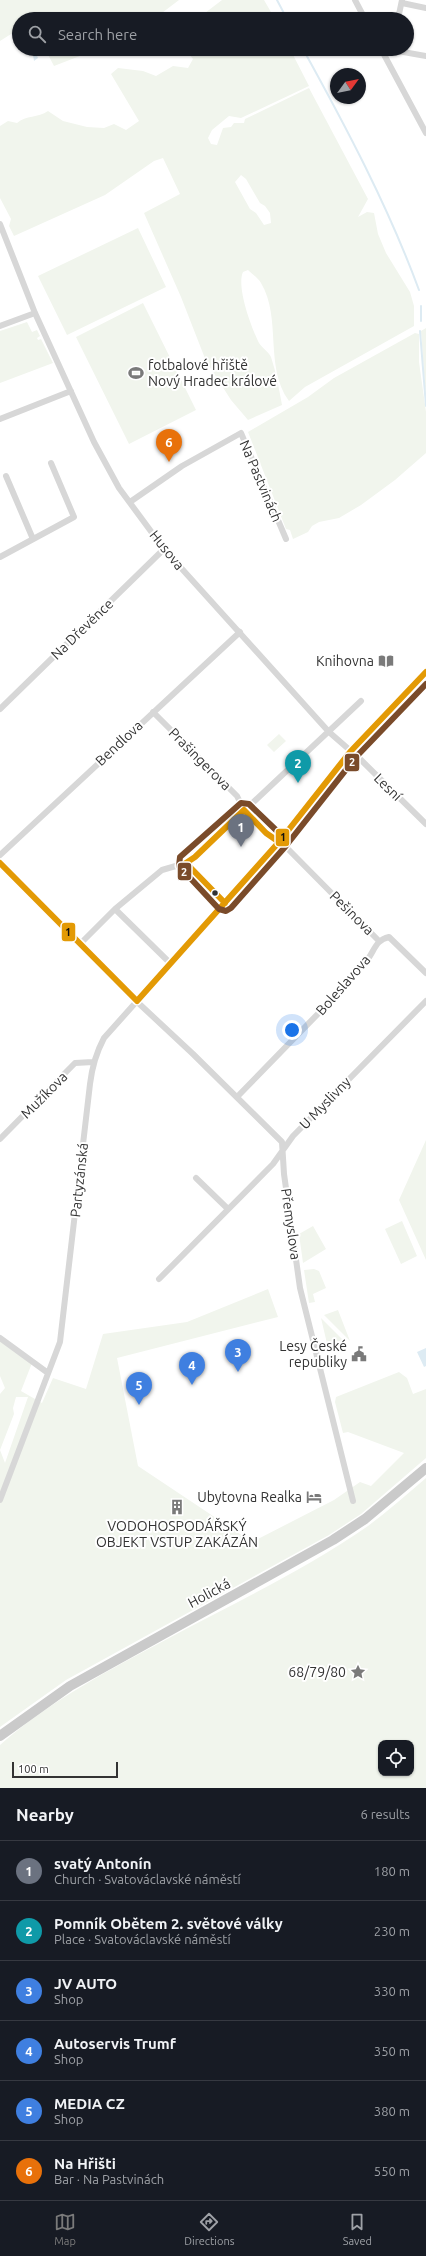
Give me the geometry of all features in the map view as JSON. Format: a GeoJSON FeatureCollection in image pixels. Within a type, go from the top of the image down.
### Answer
{"type":"FeatureCollection","features":[{"type":"Feature","properties":{"kind":"main road","name":"Holická"},"geometry":{"type":"LineString","coordinates":[[0,1736],[37,1707],[70,1686],[333,1540],[365,1519],[426,1468]]}},
{"type":"Feature","properties":{"kind":"street"},"geometry":{"type":"LineString","coordinates":[[355,0],[361,12]]}},
{"type":"Feature","properties":{"kind":"street"},"geometry":{"type":"LineString","coordinates":[[400,12],[402,2],[426,8]]}},
{"type":"Feature","properties":{"kind":"street"},"geometry":{"type":"LineString","coordinates":[[414,54],[426,56]]}},
{"type":"Feature","properties":{"kind":"street"},"geometry":{"type":"LineString","coordinates":[[385,56],[426,133]]}},
{"type":"Feature","properties":{"kind":"street"},"geometry":{"type":"LineString","coordinates":[[390,66],[391,56]]}},
{"type":"Feature","properties":{"kind":"street","name":"Husova"},"geometry":{"type":"LineString","coordinates":[[0,226],[36,313],[94,442],[119,488],[164,549],[329,732],[350,752]]}},
{"type":"Feature","properties":{"kind":"street"},"geometry":{"type":"LineString","coordinates":[[0,326],[36,313]]}},
{"type":"Feature","properties":{"kind":"street"},"geometry":{"type":"LineString","coordinates":[[0,419],[71,391]]}},
{"type":"Feature","properties":{"kind":"street","name":"Na Pastvinách"},"geometry":{"type":"LineString","coordinates":[[130,502],[182,466],[241,433],[286,539]]}},
{"type":"Feature","properties":{"kind":"street"},"geometry":{"type":"LineString","coordinates":[[0,557],[74,517],[51,463]]}},
{"type":"Feature","properties":{"kind":"street"},"geometry":{"type":"LineString","coordinates":[[6,476],[33,539]]}},
{"type":"Feature","properties":{"kind":"street","name":"Na Dřevěnce"},"geometry":{"type":"LineString","coordinates":[[0,710],[164,549]]}},
{"type":"Feature","properties":{"kind":"street","name":"Bendlova"},"geometry":{"type":"LineString","coordinates":[[0,855],[240,632]]}},
{"type":"Feature","properties":{"kind":"street","name":"Partyzánská"},"geometry":{"type":"LineString","coordinates":[[0,1500],[60,1342],[93,1062],[104,1038],[279,842],[350,752],[426,672]]}},
{"type":"Feature","properties":{"kind":"street"},"geometry":{"type":"LineString","coordinates":[[80,944],[115,909],[162,870],[186,862],[194,857],[361,701]]}},
{"type":"Feature","properties":{"kind":"street","name":"Prašingerova"},"geometry":{"type":"LineString","coordinates":[[153,712],[237,796],[244,810],[266,833],[279,842]]}},
{"type":"Feature","properties":{"kind":"street","name":"Lesní"},"geometry":{"type":"LineString","coordinates":[[350,752],[360,759],[426,824]]}},
{"type":"Feature","properties":{"kind":"street","name":"Pešinova"},"geometry":{"type":"LineString","coordinates":[[279,842],[379,941],[389,936],[426,973]]}},
{"type":"Feature","properties":{"kind":"street","name":"Přemyslova"},"geometry":{"type":"LineString","coordinates":[[0,863],[137,1001],[278,1138],[283,1152],[284,1174],[300,1288],[353,1501]]}},
{"type":"Feature","properties":{"kind":"street"},"geometry":{"type":"LineString","coordinates":[[115,909],[170,963]]}},
{"type":"Feature","properties":{"kind":"street","name":"Boleslavova"},"geometry":{"type":"LineString","coordinates":[[237,1097],[346,985],[350,977],[368,959],[379,941]]}},
{"type":"Feature","properties":{"kind":"street","name":"U Myslivny"},"geometry":{"type":"LineString","coordinates":[[159,1279],[283,1152],[292,1136],[426,1001]]}},
{"type":"Feature","properties":{"kind":"street","name":"Mužíkova"},"geometry":{"type":"LineString","coordinates":[[0,1139],[75,1063],[93,1062]]}},
{"type":"Feature","properties":{"kind":"street"},"geometry":{"type":"LineString","coordinates":[[196,1178],[228,1209]]}},
{"type":"Feature","properties":{"kind":"street"},"geometry":{"type":"LineString","coordinates":[[0,1338],[48,1373]]}},
{"type":"Feature","properties":{"kind":"shaded area"},"geometry":{"type":"Polygon","coordinates":[[[0,0],[179,0],[163,12],[12,12],[12,33],[0,41],[0,0]]]}},
{"type":"Feature","properties":{"kind":"shaded area"},"geometry":{"type":"Polygon","coordinates":[[[222,0],[264,0],[271,12],[206,12],[222,0]]]}},
{"type":"Feature","properties":{"kind":"shaded area"},"geometry":{"type":"Polygon","coordinates":[[[33,56],[37,56],[38,58],[34,61],[33,56]]]}},
{"type":"Feature","properties":{"kind":"shaded area"},"geometry":{"type":"Polygon","coordinates":[[[49,56],[80,56],[54,66],[49,56]]]}},
{"type":"Feature","properties":{"kind":"shaded area"},"geometry":{"type":"Polygon","coordinates":[[[191,56],[294,56],[309,86],[241,118],[229,116],[212,130],[208,138],[211,144],[217,145],[223,128],[231,127],[234,123],[244,123],[245,119],[309,88],[368,199],[358,217],[367,212],[374,213],[378,234],[386,253],[410,292],[414,306],[414,326],[305,387],[289,401],[281,388],[277,373],[271,311],[267,297],[261,283],[257,278],[248,270],[243,272],[241,279],[246,308],[259,343],[271,357],[282,405],[248,420],[231,400],[206,361],[181,297],[144,213],[180,194],[163,158],[154,161],[105,195],[14,236],[9,226],[11,219],[0,198],[0,126],[8,121],[17,123],[21,120],[40,115],[48,111],[63,121],[87,127],[104,128],[114,124],[126,130],[139,121],[111,74],[118,68],[143,71],[156,76],[173,66],[188,68],[193,59],[191,56]],[[241,175],[235,182],[250,209],[256,213],[264,225],[271,223],[270,213],[265,206],[260,203],[246,179],[241,175]]]}},
{"type":"Feature","properties":{"kind":"shaded area"},"geometry":{"type":"Polygon","coordinates":[[[138,228],[166,287],[67,335],[38,276],[138,228]]]}},
{"type":"Feature","properties":{"kind":"shaded area","name":"fotbalové hřiště Nový Hradec králové"},"geometry":{"type":"Polygon","coordinates":[[[143,303],[196,410],[129,444],[76,337],[143,303]]]}},
{"type":"Feature","properties":{"kind":"shaded area"},"geometry":{"type":"Polygon","coordinates":[[[27,322],[32,332],[37,330],[40,336],[37,338],[38,340],[41,339],[53,363],[0,383],[0,331],[27,322]]]}},
{"type":"Feature","properties":{"kind":"shaded area"},"geometry":{"type":"Polygon","coordinates":[[[426,328],[426,400],[421,331],[426,328]]]}},
{"type":"Feature","properties":{"kind":"shaded area"},"geometry":{"type":"Polygon","coordinates":[[[415,333],[419,334],[419,362],[426,412],[426,453],[395,480],[361,505],[339,518],[319,522],[312,526],[308,532],[293,539],[290,530],[286,529],[248,432],[308,397],[334,378],[415,333]]]}},
{"type":"Feature","properties":{"kind":"shaded area"},"geometry":{"type":"Polygon","coordinates":[[[279,734],[286,741],[274,752],[267,745],[279,734]]]}},
{"type":"Feature","properties":{"kind":"shaded area"},"geometry":{"type":"Polygon","coordinates":[[[426,1140],[426,1260],[399,1200],[426,1140]]]}},
{"type":"Feature","properties":{"kind":"shaded area"},"geometry":{"type":"Polygon","coordinates":[[[402,1221],[417,1256],[401,1264],[385,1229],[402,1221]]]}},
{"type":"Feature","properties":{"kind":"shaded area"},"geometry":{"type":"Polygon","coordinates":[[[313,1226],[326,1249],[303,1263],[299,1234],[313,1226]]]}},
{"type":"Feature","properties":{"kind":"shaded area"},"geometry":{"type":"Polygon","coordinates":[[[314,1269],[319,1271],[326,1288],[313,1294],[315,1302],[309,1303],[304,1270],[314,1269]]]}},
{"type":"Feature","properties":{"kind":"shaded area"},"geometry":{"type":"Polygon","coordinates":[[[268,1289],[278,1317],[117,1358],[138,1466],[252,1542],[334,1500],[360,1482],[371,1486],[404,1453],[348,1432],[343,1433],[335,1402],[336,1397],[399,1372],[407,1378],[413,1394],[426,1389],[426,1458],[361,1514],[329,1535],[66,1680],[0,1727],[0,1450],[0,1394],[5,1388],[0,1376],[0,1341],[32,1363],[21,1391],[42,1403],[53,1378],[86,1389],[103,1334],[187,1322],[268,1289]],[[16,1397],[13,1408],[14,1414],[0,1450],[5,1463],[28,1397],[16,1397]]]}},
{"type":"Feature","properties":{"kind":"shaded area"},"geometry":{"type":"Polygon","coordinates":[[[338,1310],[350,1341],[324,1315],[338,1310]]]}},
{"type":"Feature","properties":{"kind":"shaded area"},"geometry":{"type":"Polygon","coordinates":[[[321,1318],[348,1345],[329,1352],[321,1318]]]}},
{"type":"Feature","properties":{"kind":"shaded area"},"geometry":{"type":"Polygon","coordinates":[[[426,1348],[426,1366],[424,1367],[417,1352],[426,1348]]]}},
{"type":"Feature","properties":{"kind":"shaded area"},"geometry":{"type":"Polygon","coordinates":[[[426,1478],[426,1788],[0,1788],[0,1745],[40,1714],[61,1699],[104,1673],[320,1557],[368,1526],[426,1478]]]}},
{"type":"Feature","properties":{"kind":"waterway"},"geometry":{"type":"LineString","coordinates":[[277,0],[283,12]]}},
{"type":"Feature","properties":{"kind":"waterway"},"geometry":{"type":"LineString","coordinates":[[307,56],[366,167],[394,228],[419,290]]}},
{"type":"Feature","properties":{"kind":"waterway"},"geometry":{"type":"LineString","coordinates":[[421,306],[421,321]]}},
{"type":"Feature","properties":{"kind":"waterway"},"geometry":{"type":"LineString","coordinates":[[420,331],[426,406]]}},
{"type":"Feature","properties":{"kind":"transit line","name":"1"},"geometry":{"type":"LineString","coordinates":[[137,1001],[279,842],[350,752],[426,672]]}},
{"type":"Feature","properties":{"kind":"transit line","name":"2"},"geometry":{"type":"LineString","coordinates":[[285,847],[356,757],[426,684]]}},
{"type":"Feature","properties":{"kind":"transit line","name":"2"},"geometry":{"type":"LineString","coordinates":[[277,831],[249,804],[241,803],[180,857],[179,866],[219,909],[226,911],[231,908],[285,847]]}},
{"type":"Feature","properties":{"kind":"transit line","name":"1"},"geometry":{"type":"LineString","coordinates":[[244,810],[266,833],[279,842]]}},
{"type":"Feature","properties":{"kind":"transit line","name":"1"},"geometry":{"type":"LineString","coordinates":[[186,863],[195,857],[244,810]]}},
{"type":"Feature","properties":{"kind":"transit line","name":"1"},"geometry":{"type":"LineString","coordinates":[[0,863],[137,1001]]}},
{"type":"Feature","properties":{"kind":"transit line","name":"1"},"geometry":{"type":"LineString","coordinates":[[186,863],[225,903]]}},
{"type":"Feature","properties":{"kind":"place","name":"fotbalové hřiště Nový Hradec králové"},"geometry":{"type":"Point","coordinates":[136,373]}},
{"type":"Feature","properties":{"kind":"place","name":"Na Hřišti"},"geometry":{"type":"Point","coordinates":[169,462]}},
{"type":"Feature","properties":{"kind":"place","name":"Knihovna"},"geometry":{"type":"Point","coordinates":[386,661]}},
{"type":"Feature","properties":{"kind":"place","name":"Pomník Obětem 2. světové války"},"geometry":{"type":"Point","coordinates":[298,783]}},
{"type":"Feature","properties":{"kind":"place","name":"svatý Antonín"},"geometry":{"type":"Point","coordinates":[241,847]}},
{"type":"Feature","properties":{"kind":"place","name":"Lesy České republiky"},"geometry":{"type":"Point","coordinates":[359,1354]}},
{"type":"Feature","properties":{"kind":"place","name":"JV AUTO"},"geometry":{"type":"Point","coordinates":[238,1372]}},
{"type":"Feature","properties":{"kind":"place","name":"Autoservis Trumf"},"geometry":{"type":"Point","coordinates":[192,1385]}},
{"type":"Feature","properties":{"kind":"place","name":"MEDIA CZ"},"geometry":{"type":"Point","coordinates":[139,1405]}},
{"type":"Feature","properties":{"kind":"place","name":"Ubytovna Realka"},"geometry":{"type":"Point","coordinates":[314,1497]}},
{"type":"Feature","properties":{"kind":"place","name":"VODOHOSPODÁŘSKÝ OBJEKT VSTUP ZAKÁZÁN"},"geometry":{"type":"Point","coordinates":[177,1507]}},
{"type":"Feature","properties":{"kind":"place","name":"68/79/80"},"geometry":{"type":"Point","coordinates":[358,1672]}}]}
